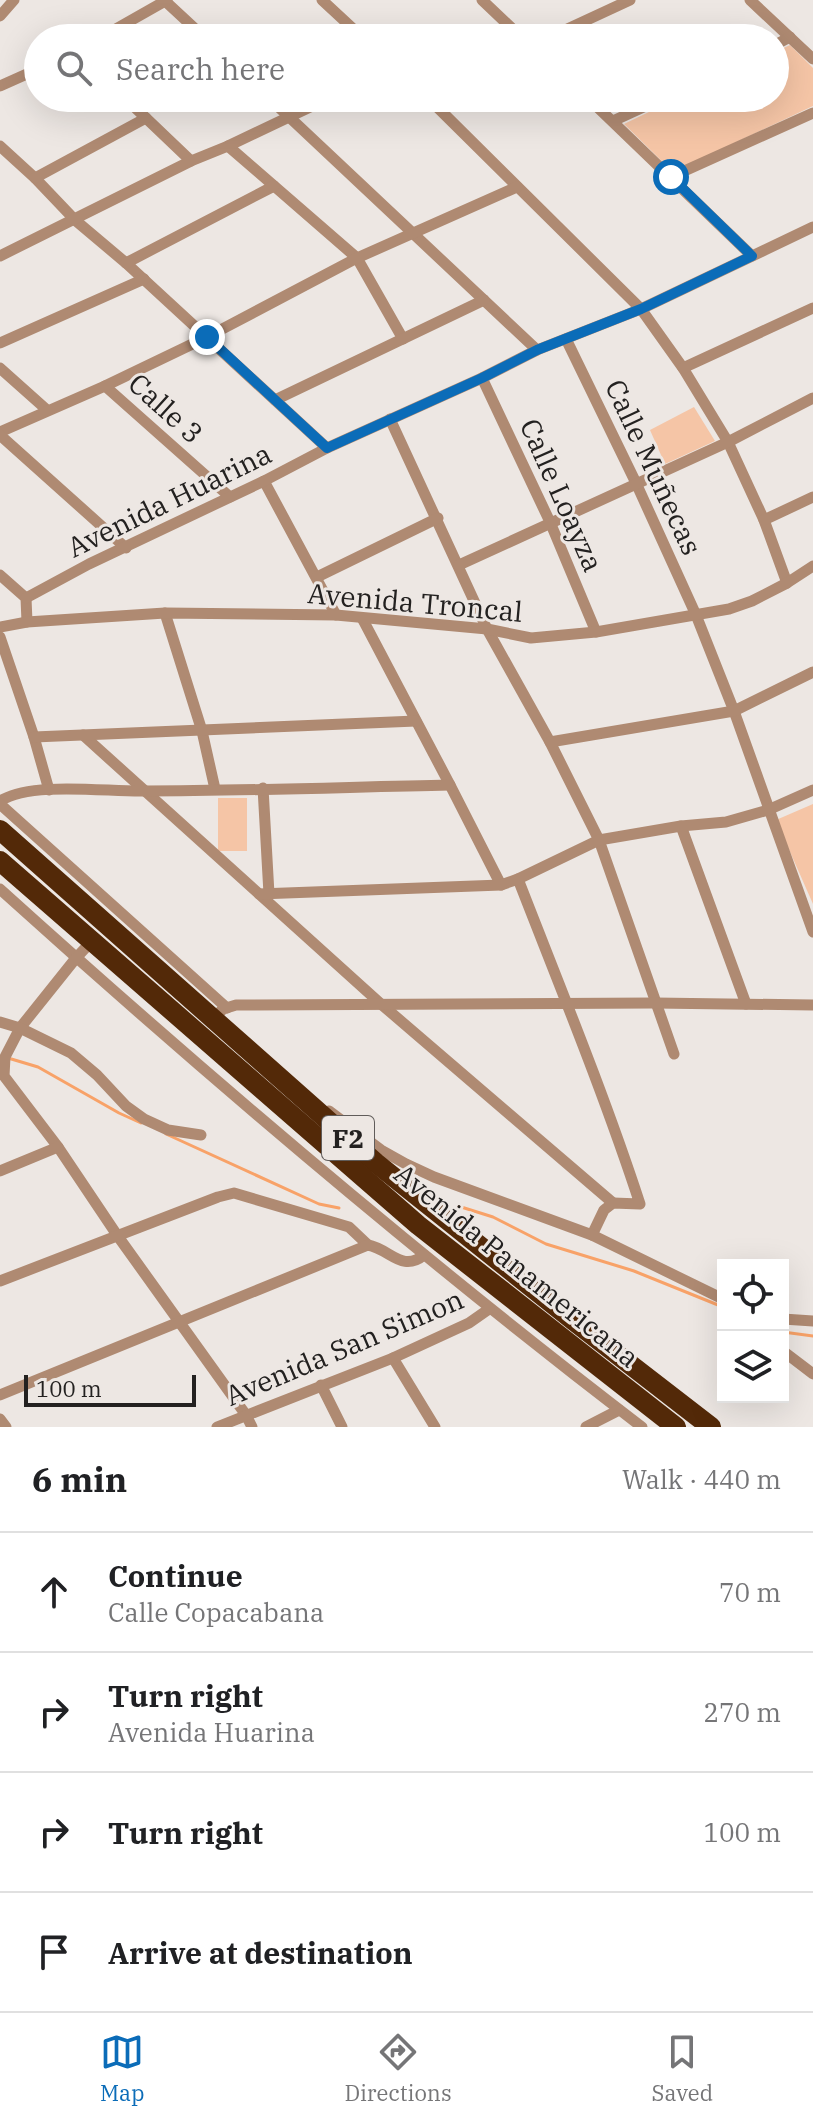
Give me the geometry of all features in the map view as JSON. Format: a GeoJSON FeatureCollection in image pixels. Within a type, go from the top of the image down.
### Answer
{"type":"FeatureCollection","features":[{"type":"Feature","properties":{"kind":"highway","name":"Avenida Panamericana"},"geometry":{"type":"LineString","coordinates":[[0,830],[221,1013],[310,1104],[388,1172],[711,1427]]}},
{"type":"Feature","properties":{"kind":"highway","name":"Avenida Panamericana"},"geometry":{"type":"LineString","coordinates":[[0,861],[418,1225],[676,1427]]}},
{"type":"Feature","properties":{"kind":"street"},"geometry":{"type":"LineString","coordinates":[[0,16],[14,0]]}},
{"type":"Feature","properties":{"kind":"street"},"geometry":{"type":"LineString","coordinates":[[124,24],[165,0],[190,24]]}},
{"type":"Feature","properties":{"kind":"street"},"geometry":{"type":"LineString","coordinates":[[322,0],[348,24]]}},
{"type":"Feature","properties":{"kind":"street"},"geometry":{"type":"LineString","coordinates":[[482,0],[507,24]]}},
{"type":"Feature","properties":{"kind":"street"},"geometry":{"type":"LineString","coordinates":[[578,24],[630,0]]}},
{"type":"Feature","properties":{"kind":"street"},"geometry":{"type":"LineString","coordinates":[[750,0],[776,24]]}},
{"type":"Feature","properties":{"kind":"street"},"geometry":{"type":"LineString","coordinates":[[790,37],[813,59]]}},
{"type":"Feature","properties":{"kind":"street"},"geometry":{"type":"LineString","coordinates":[[0,86],[24,75]]}},
{"type":"Feature","properties":{"kind":"street"},"geometry":{"type":"LineString","coordinates":[[140,112],[191,161]]}},
{"type":"Feature","properties":{"kind":"street"},"geometry":{"type":"LineString","coordinates":[[284,112],[537,350]]}},
{"type":"Feature","properties":{"kind":"street"},"geometry":{"type":"LineString","coordinates":[[0,256],[191,161],[300,112]]}},
{"type":"Feature","properties":{"kind":"street"},"geometry":{"type":"LineString","coordinates":[[443,112],[641,309],[683,368],[728,442],[764,520],[787,583]]}},
{"type":"Feature","properties":{"kind":"street"},"geometry":{"type":"LineString","coordinates":[[603,112],[752,256]]}},
{"type":"Feature","properties":{"kind":"street"},"geometry":{"type":"LineString","coordinates":[[613,121],[633,112]]}},
{"type":"Feature","properties":{"kind":"street"},"geometry":{"type":"LineString","coordinates":[[671,177],[813,113]]}},
{"type":"Feature","properties":{"kind":"street"},"geometry":{"type":"LineString","coordinates":[[35,178],[146,118]]}},
{"type":"Feature","properties":{"kind":"street"},"geometry":{"type":"LineString","coordinates":[[0,146],[75,220],[144,279],[327,448]]}},
{"type":"Feature","properties":{"kind":"street"},"geometry":{"type":"LineString","coordinates":[[228,146],[357,258],[403,339]]}},
{"type":"Feature","properties":{"kind":"street"},"geometry":{"type":"LineString","coordinates":[[126,263],[274,186]]}},
{"type":"Feature","properties":{"kind":"street"},"geometry":{"type":"LineString","coordinates":[[126,548],[0,434],[207,337],[357,258],[517,187]]}},
{"type":"Feature","properties":{"kind":"street","name":"Avenida Huarina"},"geometry":{"type":"LineString","coordinates":[[26,598],[327,448],[537,350],[641,309],[813,227]]}},
{"type":"Feature","properties":{"kind":"street"},"geometry":{"type":"LineString","coordinates":[[0,343],[144,279]]}},
{"type":"Feature","properties":{"kind":"street"},"geometry":{"type":"LineString","coordinates":[[275,400],[484,300]]}},
{"type":"Feature","properties":{"kind":"street"},"geometry":{"type":"LineString","coordinates":[[683,368],[813,308]]}},
{"type":"Feature","properties":{"kind":"street","name":"Calle Muñecas"},"geometry":{"type":"LineString","coordinates":[[566,339],[696,615],[734,711],[813,932]]}},
{"type":"Feature","properties":{"kind":"street"},"geometry":{"type":"LineString","coordinates":[[0,368],[47,410]]}},
{"type":"Feature","properties":{"kind":"street","name":"Calle Loayza"},"geometry":{"type":"LineString","coordinates":[[482,378],[550,522],[596,632]]}},
{"type":"Feature","properties":{"kind":"street","name":"Calle 3"},"geometry":{"type":"LineString","coordinates":[[105,386],[230,497]]}},
{"type":"Feature","properties":{"kind":"street"},"geometry":{"type":"LineString","coordinates":[[459,565],[728,442],[813,398]]}},
{"type":"Feature","properties":{"kind":"street"},"geometry":{"type":"LineString","coordinates":[[390,419],[487,629],[550,742],[599,840],[674,1054]]}},
{"type":"Feature","properties":{"kind":"street"},"geometry":{"type":"LineString","coordinates":[[264,481],[336,615]]}},
{"type":"Feature","properties":{"kind":"street"},"geometry":{"type":"LineString","coordinates":[[764,520],[813,497]]}},
{"type":"Feature","properties":{"kind":"street"},"geometry":{"type":"LineString","coordinates":[[317,577],[438,518]]}},
{"type":"Feature","properties":{"kind":"street","name":"Avenida Troncal"},"geometry":{"type":"LineString","coordinates":[[0,627],[27,622],[165,613],[336,615],[487,629],[531,638],[596,632],[729,609],[752,601],[813,566]]}},
{"type":"Feature","properties":{"kind":"street"},"geometry":{"type":"LineString","coordinates":[[0,575],[26,598],[27,622]]}},
{"type":"Feature","properties":{"kind":"street"},"geometry":{"type":"LineString","coordinates":[[165,613],[202,731],[215,789]]}},
{"type":"Feature","properties":{"kind":"street"},"geometry":{"type":"LineString","coordinates":[[362,618],[501,885]]}},
{"type":"Feature","properties":{"kind":"street"},"geometry":{"type":"LineString","coordinates":[[0,637],[49,790]]}},
{"type":"Feature","properties":{"kind":"street"},"geometry":{"type":"LineString","coordinates":[[550,742],[734,711],[813,672]]}},
{"type":"Feature","properties":{"kind":"street"},"geometry":{"type":"LineString","coordinates":[[34,737],[416,721]]}},
{"type":"Feature","properties":{"kind":"street"},"geometry":{"type":"LineString","coordinates":[[83,735],[264,894],[381,1004],[613,1203],[640,1204],[518,879]]}},
{"type":"Feature","properties":{"kind":"street"},"geometry":{"type":"LineString","coordinates":[[450,785],[49,790],[20,793],[0,803],[221,1013],[236,1005],[813,1005]]}},
{"type":"Feature","properties":{"kind":"street"},"geometry":{"type":"LineString","coordinates":[[263,788],[264,894]]}},
{"type":"Feature","properties":{"kind":"street"},"geometry":{"type":"LineString","coordinates":[[264,894],[501,885],[599,840],[726,822],[768,810],[813,790]]}},
{"type":"Feature","properties":{"kind":"street"},"geometry":{"type":"LineString","coordinates":[[681,826],[746,1004]]}},
{"type":"Feature","properties":{"kind":"street","name":"Avenida Panamericana"},"geometry":{"type":"LineString","coordinates":[[0,889],[328,1177],[489,1309],[642,1427]]}},
{"type":"Feature","properties":{"kind":"street"},"geometry":{"type":"LineString","coordinates":[[91,942],[20,1028],[5,1057],[2,1075],[58,1147],[252,1427]]}},
{"type":"Feature","properties":{"kind":"street"},"geometry":{"type":"LineString","coordinates":[[0,1022],[20,1028],[71,1053],[126,1106],[144,1119],[168,1130],[201,1135]]}},
{"type":"Feature","properties":{"kind":"street","name":"Avenida Panamericana"},"geometry":{"type":"LineString","coordinates":[[310,1104],[333,1112],[381,1150],[406,1164],[592,1235],[717,1296]]}},
{"type":"Feature","properties":{"kind":"street"},"geometry":{"type":"LineString","coordinates":[[0,1171],[58,1147]]}},
{"type":"Feature","properties":{"kind":"street"},"geometry":{"type":"LineString","coordinates":[[0,1281],[234,1193],[349,1227],[368,1245]]}},
{"type":"Feature","properties":{"kind":"street"},"geometry":{"type":"LineString","coordinates":[[592,1235],[604,1210],[613,1203]]}},
{"type":"Feature","properties":{"kind":"street"},"geometry":{"type":"LineString","coordinates":[[0,1395],[368,1245],[379,1247],[400,1261],[410,1263],[424,1255]]}},
{"type":"Feature","properties":{"kind":"street","name":"Avenida San Simon"},"geometry":{"type":"LineString","coordinates":[[217,1427],[393,1358],[469,1323],[489,1309]]}},
{"type":"Feature","properties":{"kind":"street"},"geometry":{"type":"LineString","coordinates":[[789,1319],[813,1321]]}},
{"type":"Feature","properties":{"kind":"street"},"geometry":{"type":"LineString","coordinates":[[789,1356],[813,1374]]}},
{"type":"Feature","properties":{"kind":"street"},"geometry":{"type":"LineString","coordinates":[[393,1358],[435,1427]]}},
{"type":"Feature","properties":{"kind":"street"},"geometry":{"type":"LineString","coordinates":[[321,1385],[342,1427]]}},
{"type":"Feature","properties":{"kind":"street"},"geometry":{"type":"LineString","coordinates":[[586,1427],[619,1410]]}},
{"type":"Feature","properties":{"kind":"street"},"geometry":{"type":"LineString","coordinates":[[0,1419],[6,1427]]}},
{"type":"Feature","properties":{"kind":"shaded area"},"geometry":{"type":"Polygon","coordinates":[[[789,45],[813,68],[813,106],[673,172],[624,124],[649,112],[789,112],[789,45]]]}},
{"type":"Feature","properties":{"kind":"shaded area"},"geometry":{"type":"Polygon","coordinates":[[[694,407],[715,441],[665,464],[650,430],[694,407]]]}},
{"type":"Feature","properties":{"kind":"shaded area"},"geometry":{"type":"Polygon","coordinates":[[[218,798],[247,798],[247,851],[218,851],[218,798]]]}},
{"type":"Feature","properties":{"kind":"shaded area"},"geometry":{"type":"Polygon","coordinates":[[[813,804],[813,904],[776,820],[813,804]]]}},
{"type":"Feature","properties":{"kind":"waterway"},"geometry":{"type":"LineString","coordinates":[[8,1058],[38,1067],[141,1123]]}},
{"type":"Feature","properties":{"kind":"waterway"},"geometry":{"type":"LineString","coordinates":[[166,1134],[319,1204],[339,1208]]}},
{"type":"Feature","properties":{"kind":"waterway"},"geometry":{"type":"LineString","coordinates":[[458,1206],[493,1217],[546,1244],[634,1271],[717,1305]]}},
{"type":"Feature","properties":{"kind":"waterway"},"geometry":{"type":"LineString","coordinates":[[789,1333],[813,1336]]}},
{"type":"Feature","properties":{"kind":"route"},"geometry":{"type":"LineString","coordinates":[[207,337],[327,448],[537,350],[641,309],[752,256],[671,177]]}}]}
